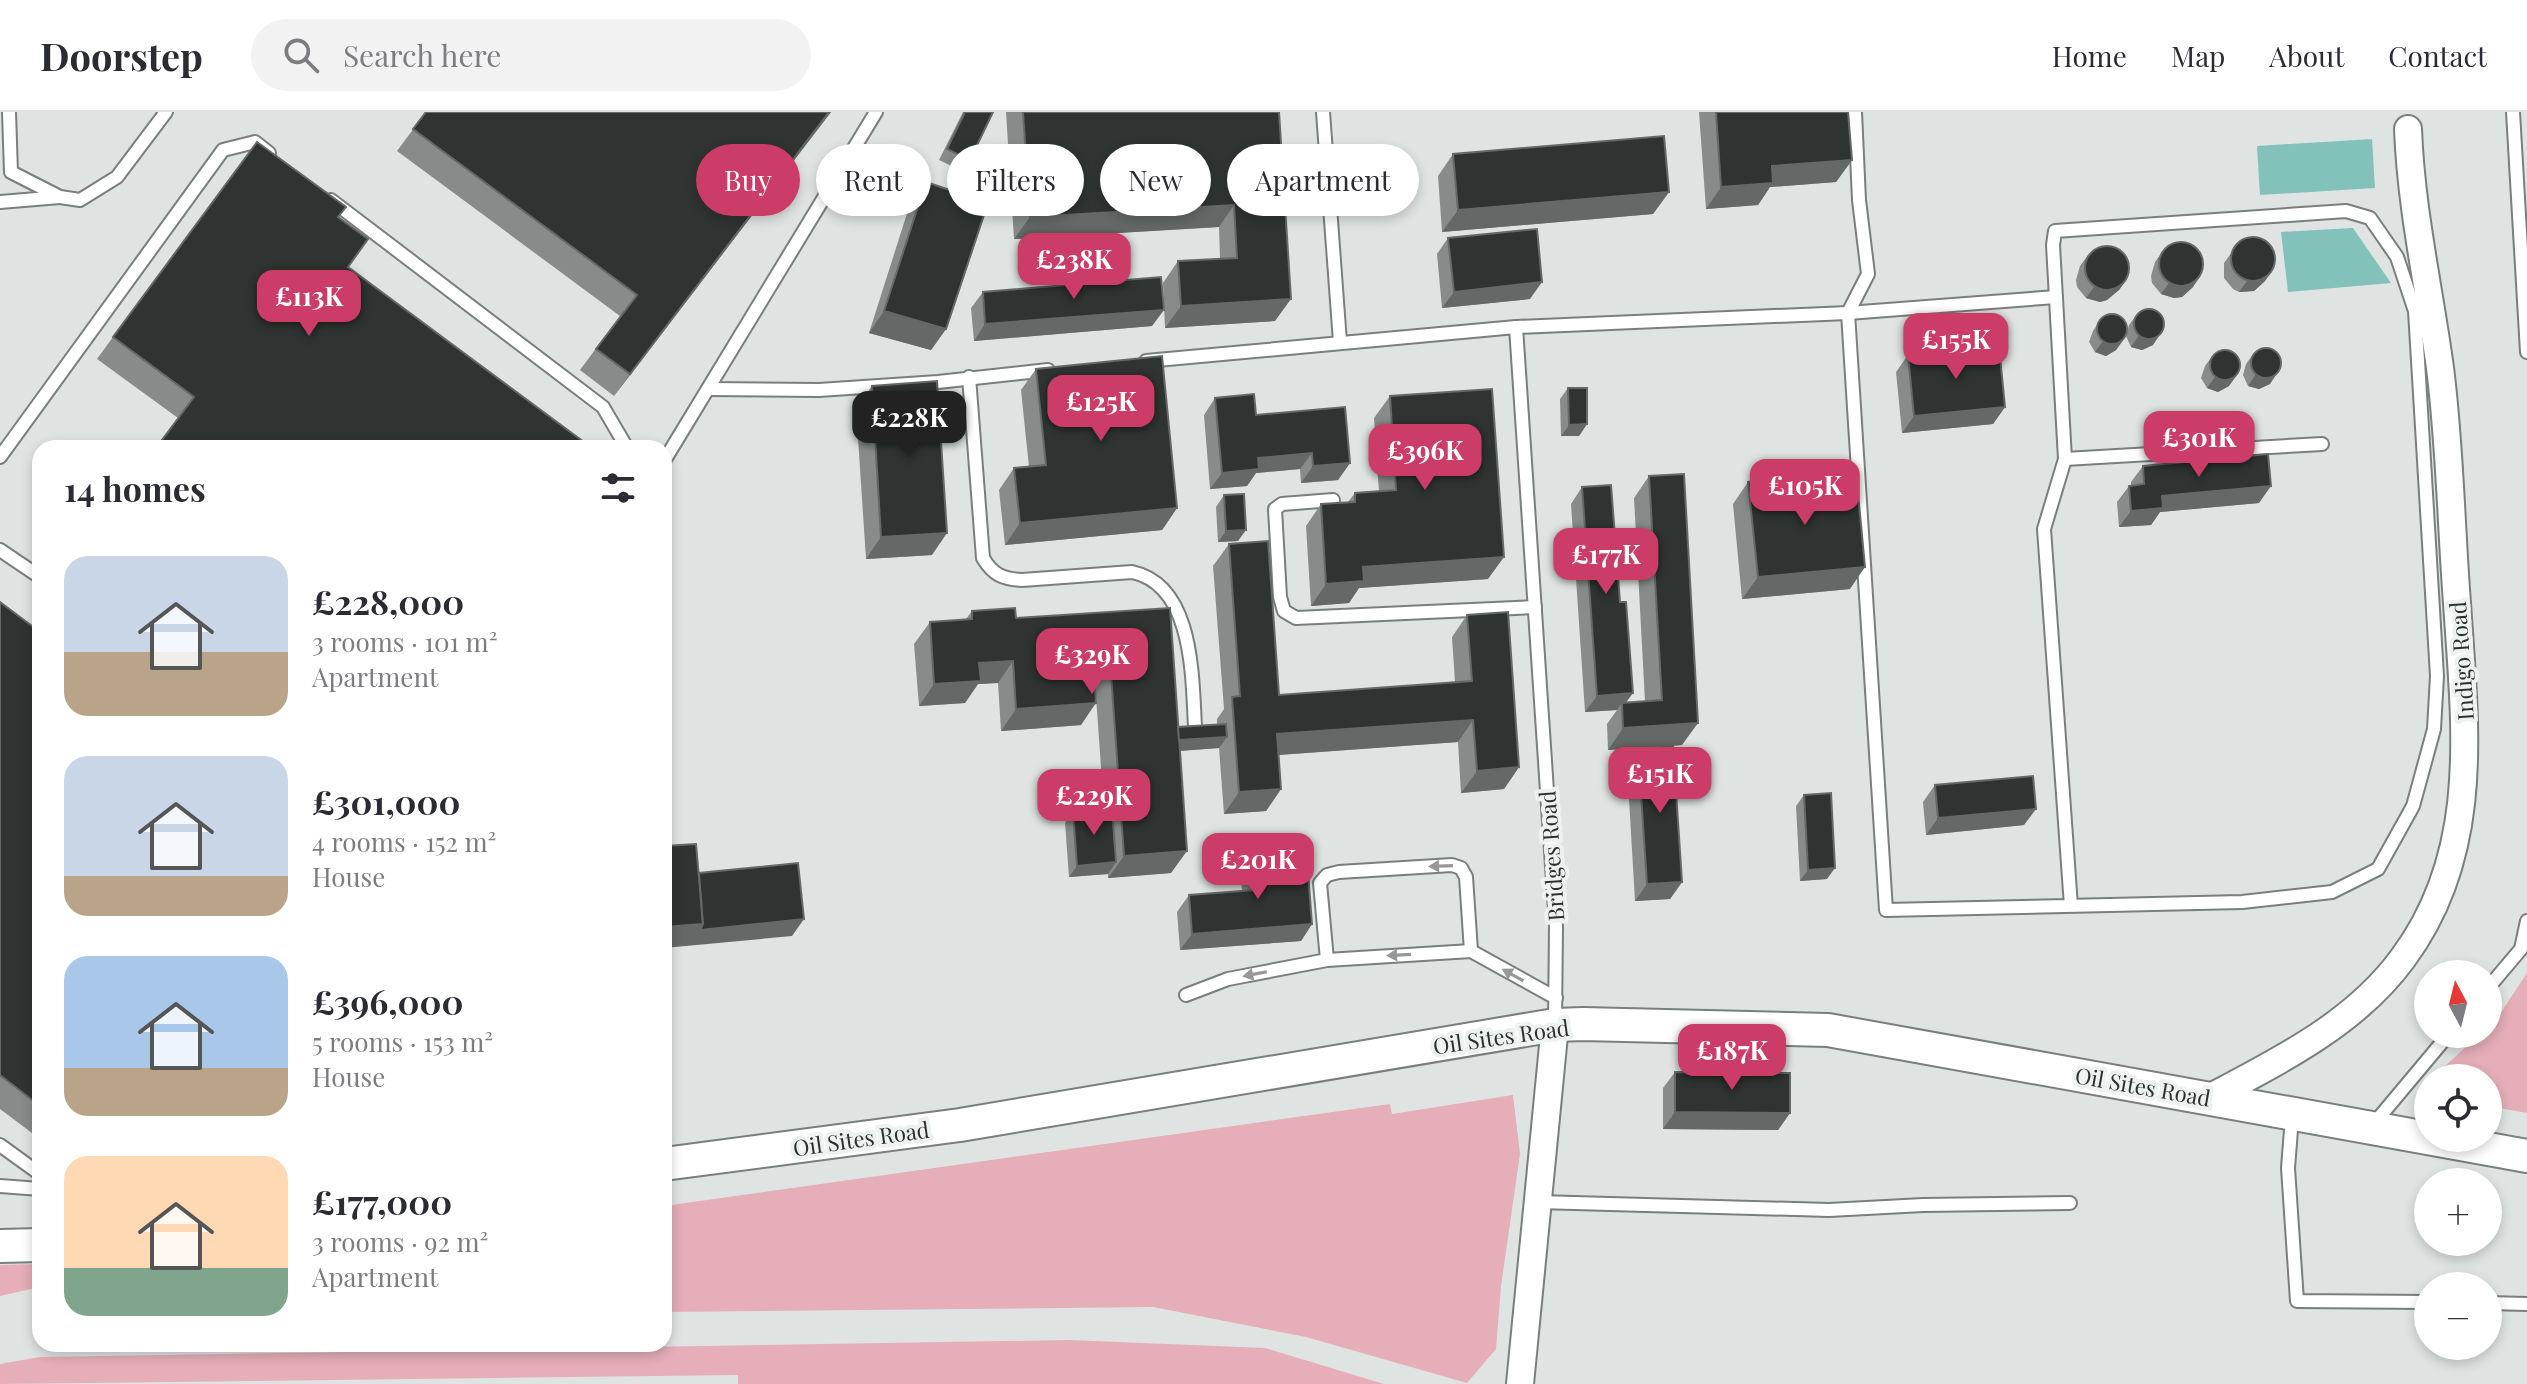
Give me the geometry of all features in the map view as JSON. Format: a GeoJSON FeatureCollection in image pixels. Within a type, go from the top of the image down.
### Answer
{"type":"FeatureCollection","features":[{"type":"Feature","properties":{"kind":"street","name":"Indigo Road"},"geometry":{"type":"LineString","coordinates":[[2209,1098],[2274,1063],[2368,999],[2405,956],[2424,926],[2441,890],[2460,829],[2466,738],[2449,482],[2440,371],[2415,224],[2408,120]]}},
{"type":"Feature","properties":{"kind":"street","name":"Oil Sites Road"},"geometry":{"type":"LineString","coordinates":[[672,1163],[960,1125],[1555,1012],[1828,1030],[2527,1156]]}},
{"type":"Feature","properties":{"kind":"street","name":"Bridges Road"},"geometry":{"type":"LineString","coordinates":[[1520,1384],[1555,1012]]}},
{"type":"Feature","properties":{"kind":"street"},"geometry":{"type":"LineString","coordinates":[[0,1246],[32,1245]]}},
{"type":"Feature","properties":{"kind":"lane"},"geometry":{"type":"LineString","coordinates":[[9,112],[11,172],[60,197]]}},
{"type":"Feature","properties":{"kind":"lane"},"geometry":{"type":"LineString","coordinates":[[0,202],[60,197],[80,200],[117,177],[166,112]]}},
{"type":"Feature","properties":{"kind":"lane"},"geometry":{"type":"LineString","coordinates":[[672,448],[876,112]]}},
{"type":"Feature","properties":{"kind":"lane"},"geometry":{"type":"LineString","coordinates":[[1323,112],[1340,342]]}},
{"type":"Feature","properties":{"kind":"lane"},"geometry":{"type":"LineString","coordinates":[[1855,112],[1859,200],[1868,274],[1848,313],[1886,910],[2071,906],[2242,902],[2332,892],[2378,869],[2413,806],[2434,729],[2437,676],[2415,311],[2397,257],[2370,218],[2346,211],[2055,231],[2053,245],[2065,459],[2044,529],[2071,906]]}},
{"type":"Feature","properties":{"kind":"lane"},"geometry":{"type":"LineString","coordinates":[[2513,112],[2527,352]]}},
{"type":"Feature","properties":{"kind":"lane"},"geometry":{"type":"LineString","coordinates":[[0,457],[223,150],[255,142],[280,161]]}},
{"type":"Feature","properties":{"kind":"lane"},"geometry":{"type":"LineString","coordinates":[[317,190],[603,407],[622,440]]}},
{"type":"Feature","properties":{"kind":"lane"},"geometry":{"type":"LineString","coordinates":[[1139,361],[1516,327],[1848,313],[2056,297]]}},
{"type":"Feature","properties":{"kind":"lane","name":"Bridges Road"},"geometry":{"type":"LineString","coordinates":[[1516,327],[1556,926],[1555,1012]]}},
{"type":"Feature","properties":{"kind":"lane"},"geometry":{"type":"LineString","coordinates":[[708,389],[819,390],[1061,369]]}},
{"type":"Feature","properties":{"kind":"lane"},"geometry":{"type":"LineString","coordinates":[[969,377],[983,558],[991,572],[1005,579],[1022,580],[1132,572],[1147,575],[1159,585],[1187,633],[1195,726]]}},
{"type":"Feature","properties":{"kind":"lane"},"geometry":{"type":"LineString","coordinates":[[2065,459],[2322,444]]}},
{"type":"Feature","properties":{"kind":"lane"},"geometry":{"type":"LineString","coordinates":[[1333,500],[1282,504],[1275,509],[1280,597],[1284,611],[1296,618],[1535,607]]}},
{"type":"Feature","properties":{"kind":"lane"},"geometry":{"type":"LineString","coordinates":[[0,550],[32,572]]}},
{"type":"Feature","properties":{"kind":"lane"},"geometry":{"type":"LineString","coordinates":[[1327,960],[1320,883],[1327,875],[1424,866],[1452,865],[1461,868],[1466,877],[1471,951]]}},
{"type":"Feature","properties":{"kind":"lane"},"geometry":{"type":"LineString","coordinates":[[2502,971],[2521,949],[2527,921]]}},
{"type":"Feature","properties":{"kind":"lane"},"geometry":{"type":"LineString","coordinates":[[1186,995],[1228,979],[1327,960],[1471,951],[1555,1012]]}},
{"type":"Feature","properties":{"kind":"lane"},"geometry":{"type":"LineString","coordinates":[[2370,1128],[2437,1048]]}},
{"type":"Feature","properties":{"kind":"lane"},"geometry":{"type":"LineString","coordinates":[[2292,1113],[2288,1168],[2297,1301],[2414,1302]]}},
{"type":"Feature","properties":{"kind":"lane"},"geometry":{"type":"LineString","coordinates":[[0,1145],[32,1168]]}},
{"type":"Feature","properties":{"kind":"lane"},"geometry":{"type":"LineString","coordinates":[[0,1186],[32,1188]]}},
{"type":"Feature","properties":{"kind":"lane"},"geometry":{"type":"LineString","coordinates":[[1538,1202],[1829,1210],[2070,1203]]}},
{"type":"Feature","properties":{"kind":"lane"},"geometry":{"type":"LineString","coordinates":[[2502,1303],[2527,1304]]}},
{"type":"Feature","properties":{"kind":"shaded area"},"geometry":{"type":"Polygon","coordinates":[[[2527,973],[2527,1113],[2502,1109],[2502,1064],[2447,1064],[2465,1048],[2502,1048],[2502,1011],[2527,973]]]}},
{"type":"Feature","properties":{"kind":"shaded area"},"geometry":{"type":"Polygon","coordinates":[[[1513,1095],[1520,1154],[1501,1286],[1496,1349],[1467,1383],[1306,1337],[1153,1307],[672,1312],[672,1205],[1390,1104],[1392,1114],[1513,1095]]]}},
{"type":"Feature","properties":{"kind":"shaded area"},"geometry":{"type":"Polygon","coordinates":[[[32,1264],[32,1289],[0,1296],[0,1265],[32,1264]]]}},
{"type":"Feature","properties":{"kind":"shaded area"},"geometry":{"type":"Polygon","coordinates":[[[1069,1340],[1265,1348],[1384,1384],[738,1384],[738,1375],[0,1384],[0,1364],[40,1357],[343,1352],[672,1352],[672,1347],[1069,1340]]]}},
{"type":"Feature","properties":{"kind":"water"},"geometry":{"type":"Polygon","coordinates":[[[2372,139],[2375,188],[2260,195],[2257,146],[2372,139]]]}},
{"type":"Feature","properties":{"kind":"water"},"geometry":{"type":"Polygon","coordinates":[[[2353,228],[2391,283],[2288,292],[2281,232],[2353,228]]]}},
{"type":"Feature","properties":{"kind":"building"},"geometry":{"type":"Polygon","coordinates":[[[426,112],[829,112],[800,150],[800,144],[696,144],[696,216],[750,216],[630,374],[596,349],[637,295],[413,129],[426,112]]]}},
{"type":"Feature","properties":{"kind":"building"},"geometry":{"type":"Polygon","coordinates":[[[965,112],[993,112],[978,144],[949,144],[965,112]]]}},
{"type":"Feature","properties":{"kind":"building"},"geometry":{"type":"Polygon","coordinates":[[[1023,112],[1279,112],[1281,144],[1227,144],[1227,205],[1211,206],[1211,144],[1100,144],[1100,213],[1084,214],[1084,144],[1025,144],[1023,112]]]}},
{"type":"Feature","properties":{"kind":"building"},"geometry":{"type":"Polygon","coordinates":[[[1716,112],[1848,112],[1852,160],[1772,166],[1773,183],[1721,187],[1716,112]]]}},
{"type":"Feature","properties":{"kind":"building"},"geometry":{"type":"Polygon","coordinates":[[[1664,136],[1669,192],[1458,210],[1453,154],[1664,136]]]}},
{"type":"Feature","properties":{"kind":"building"},"geometry":{"type":"Polygon","coordinates":[[[257,142],[346,207],[338,217],[368,239],[348,267],[581,440],[162,440],[194,397],[113,337],[257,142]]]}},
{"type":"Feature","properties":{"kind":"building"},"geometry":{"type":"Polygon","coordinates":[[[931,184],[947,189],[947,216],[984,216],[946,329],[884,311],[915,216],[931,216],[931,184]]]}},
{"type":"Feature","properties":{"kind":"building"},"geometry":{"type":"Polygon","coordinates":[[[1235,216],[1286,216],[1291,299],[1181,306],[1178,261],[1237,258],[1235,216]]]}},
{"type":"Feature","properties":{"kind":"building"},"geometry":{"type":"Polygon","coordinates":[[[1537,229],[1542,282],[1454,292],[1448,238],[1537,229]]]}},
{"type":"Feature","properties":{"kind":"building"},"geometry":{"type":"Polygon","coordinates":[[[2253,237],[2269,243],[2275,259],[2269,275],[2253,281],[2237,275],[2231,259],[2237,243],[2253,237]]]}},
{"type":"Feature","properties":{"kind":"building"},"geometry":{"type":"Polygon","coordinates":[[[2181,242],[2197,248],[2203,264],[2197,280],[2181,286],[2165,280],[2159,264],[2165,248],[2181,242]]]}},
{"type":"Feature","properties":{"kind":"building"},"geometry":{"type":"Polygon","coordinates":[[[2107,246],[2123,252],[2129,268],[2123,284],[2107,290],[2091,284],[2085,268],[2091,252],[2107,246]]]}},
{"type":"Feature","properties":{"kind":"building"},"geometry":{"type":"Polygon","coordinates":[[[1161,277],[1164,310],[985,324],[983,292],[1161,277]]]}},
{"type":"Feature","properties":{"kind":"building"},"geometry":{"type":"Polygon","coordinates":[[[2149,309],[2155,310],[2163,318],[2163,330],[2155,338],[2149,339],[2143,338],[2135,330],[2134,324],[2135,318],[2143,310],[2149,309]]]}},
{"type":"Feature","properties":{"kind":"building"},"geometry":{"type":"Polygon","coordinates":[[[2112,314],[2118,315],[2126,323],[2126,335],[2118,343],[2112,344],[2106,343],[2098,335],[2097,329],[2098,323],[2106,315],[2112,314]]]}},
{"type":"Feature","properties":{"kind":"building"},"geometry":{"type":"Polygon","coordinates":[[[1999,346],[2005,407],[1914,416],[1908,355],[1999,346]]]}},
{"type":"Feature","properties":{"kind":"building"},"geometry":{"type":"Polygon","coordinates":[[[2266,348],[2272,349],[2280,357],[2280,369],[2272,377],[2266,378],[2260,377],[2252,369],[2251,363],[2252,357],[2260,349],[2266,348]]]}},
{"type":"Feature","properties":{"kind":"building"},"geometry":{"type":"Polygon","coordinates":[[[2225,350],[2231,351],[2239,359],[2239,371],[2231,379],[2225,380],[2219,379],[2211,371],[2210,365],[2211,359],[2219,351],[2225,350]]]}},
{"type":"Feature","properties":{"kind":"building"},"geometry":{"type":"Polygon","coordinates":[[[1162,356],[1177,508],[1020,523],[1014,468],[1046,465],[1036,369],[1162,356]]]}},
{"type":"Feature","properties":{"kind":"building"},"geometry":{"type":"Polygon","coordinates":[[[937,381],[947,533],[881,537],[872,386],[937,381]]]}},
{"type":"Feature","properties":{"kind":"building"},"geometry":{"type":"Polygon","coordinates":[[[1568,388],[1587,388],[1587,424],[1569,425],[1568,388]]]}},
{"type":"Feature","properties":{"kind":"building"},"geometry":{"type":"Polygon","coordinates":[[[1492,389],[1504,557],[1363,567],[1364,581],[1326,584],[1321,504],[1355,502],[1355,493],[1396,490],[1390,396],[1492,389]]]}},
{"type":"Feature","properties":{"kind":"building"},"geometry":{"type":"Polygon","coordinates":[[[1254,394],[1256,415],[1345,407],[1350,463],[1313,466],[1312,453],[1258,458],[1259,469],[1222,473],[1215,398],[1254,394]]]}},
{"type":"Feature","properties":{"kind":"building"},"geometry":{"type":"Polygon","coordinates":[[[2268,454],[2271,486],[2162,496],[2163,508],[2131,511],[2129,486],[2144,484],[2143,466],[2268,454]]]}},
{"type":"Feature","properties":{"kind":"building"},"geometry":{"type":"Polygon","coordinates":[[[1684,474],[1698,723],[1623,728],[1622,703],[1662,700],[1649,476],[1684,474]]]}},
{"type":"Feature","properties":{"kind":"building"},"geometry":{"type":"Polygon","coordinates":[[[1829,474],[1831,496],[1858,493],[1865,567],[1758,577],[1748,482],[1829,474]]]}},
{"type":"Feature","properties":{"kind":"building"},"geometry":{"type":"Polygon","coordinates":[[[1611,485],[1620,602],[1626,602],[1633,693],[1597,696],[1582,487],[1611,485]]]}},
{"type":"Feature","properties":{"kind":"building"},"geometry":{"type":"Polygon","coordinates":[[[1244,494],[1246,530],[1226,531],[1224,495],[1244,494]]]}},
{"type":"Feature","properties":{"kind":"building"},"geometry":{"type":"Polygon","coordinates":[[[1268,541],[1279,695],[1472,681],[1467,615],[1508,612],[1519,767],[1477,771],[1473,720],[1277,734],[1281,789],[1239,792],[1232,697],[1240,696],[1229,544],[1268,541]]]}},
{"type":"Feature","properties":{"kind":"building"},"geometry":{"type":"Polygon","coordinates":[[[0,602],[32,626],[32,1100],[0,1075],[0,602]]]}},
{"type":"Feature","properties":{"kind":"building"},"geometry":{"type":"Polygon","coordinates":[[[1015,608],[1016,618],[1170,608],[1187,851],[1124,856],[1110,660],[1093,662],[1096,703],[1016,709],[1013,661],[979,663],[981,681],[934,684],[930,622],[972,619],[972,611],[1015,608]]]}},
{"type":"Feature","properties":{"kind":"building"},"geometry":{"type":"Polygon","coordinates":[[[1226,724],[1227,737],[1179,740],[1178,727],[1226,724]]]}},
{"type":"Feature","properties":{"kind":"building"},"geometry":{"type":"Polygon","coordinates":[[[1673,746],[1682,882],[1647,884],[1638,749],[1673,746]]]}},
{"type":"Feature","properties":{"kind":"building"},"geometry":{"type":"Polygon","coordinates":[[[2033,776],[2036,809],[1938,818],[1935,785],[2033,776]]]}},
{"type":"Feature","properties":{"kind":"building"},"geometry":{"type":"Polygon","coordinates":[[[1831,793],[1835,868],[1808,870],[1804,795],[1831,793]]]}},
{"type":"Feature","properties":{"kind":"building"},"geometry":{"type":"Polygon","coordinates":[[[1112,809],[1116,862],[1077,866],[1073,812],[1112,809]]]}},
{"type":"Feature","properties":{"kind":"building"},"geometry":{"type":"Polygon","coordinates":[[[696,844],[703,924],[672,926],[672,846],[696,844]]]}},
{"type":"Feature","properties":{"kind":"building"},"geometry":{"type":"Polygon","coordinates":[[[1307,859],[1312,924],[1192,934],[1189,895],[1255,890],[1253,863],[1307,859]]]}},
{"type":"Feature","properties":{"kind":"building"},"geometry":{"type":"Polygon","coordinates":[[[798,863],[804,919],[700,930],[703,924],[699,873],[798,863]]]}},
{"type":"Feature","properties":{"kind":"building"},"geometry":{"type":"Polygon","coordinates":[[[1675,1072],[1790,1073],[1790,1113],[1675,1112],[1675,1072]]]}}]}
